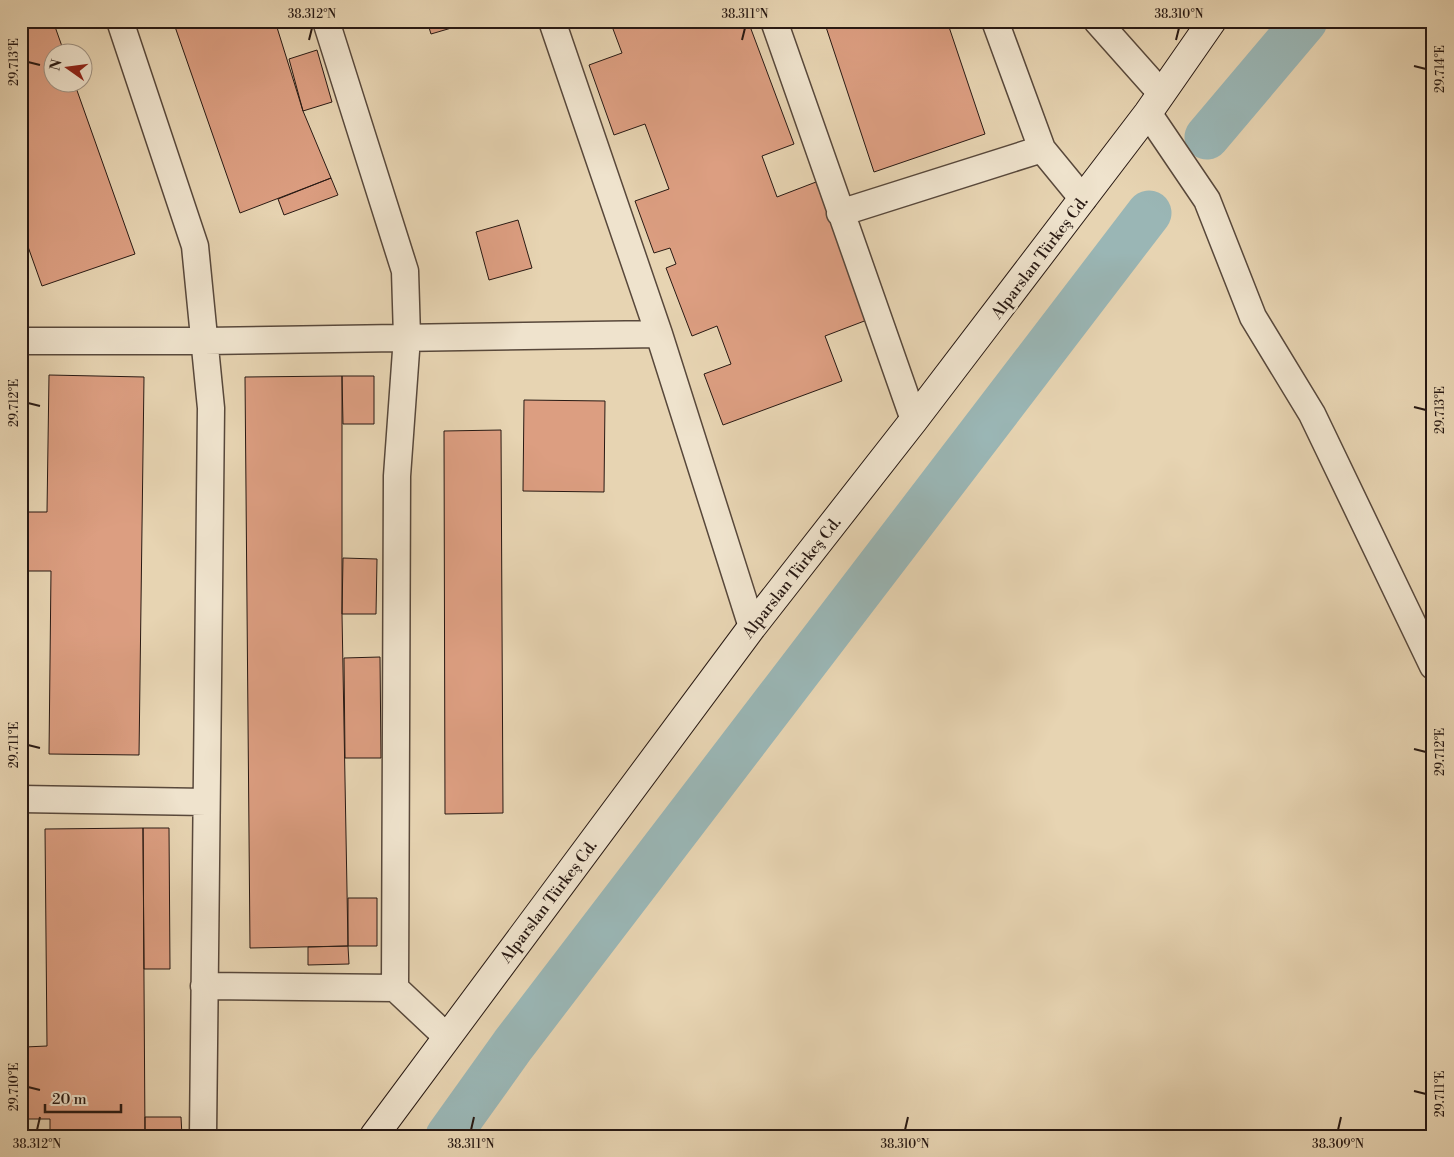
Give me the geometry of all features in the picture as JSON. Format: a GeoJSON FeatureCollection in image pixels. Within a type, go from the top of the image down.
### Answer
{"type":"FeatureCollection","features":[{"type":"Feature","properties":{"kind":"street"},"geometry":{"type":"LineString","coordinates":[[120,21],[195,246],[211,408],[203,1136]]}},
{"type":"Feature","properties":{"kind":"street"},"geometry":{"type":"LineString","coordinates":[[326,21],[405,270],[407,337],[397,476],[395,988]]}},
{"type":"Feature","properties":{"kind":"street"},"geometry":{"type":"LineString","coordinates":[[552,21],[659,334],[752,627]]}},
{"type":"Feature","properties":{"kind":"street"},"geometry":{"type":"LineString","coordinates":[[774,21],[914,420]]}},
{"type":"Feature","properties":{"kind":"street"},"geometry":{"type":"LineString","coordinates":[[995,21],[1042,149],[1083,199]]}},
{"type":"Feature","properties":{"kind":"street"},"geometry":{"type":"LineString","coordinates":[[1097,21],[1154,103],[1207,200],[1253,317],[1312,414],[1433,666]]}},
{"type":"Feature","properties":{"kind":"street","name":"Alparslan Türkeş Cd."},"geometry":{"type":"LineString","coordinates":[[374,1136],[752,627],[914,420],[1083,199],[1212,21]]}},
{"type":"Feature","properties":{"kind":"street"},"geometry":{"type":"LineString","coordinates":[[840,213],[1042,149]]}},
{"type":"Feature","properties":{"kind":"street"},"geometry":{"type":"LineString","coordinates":[[21,342],[659,334]]}},
{"type":"Feature","properties":{"kind":"street"},"geometry":{"type":"LineString","coordinates":[[21,800],[206,802]]}},
{"type":"Feature","properties":{"kind":"street"},"geometry":{"type":"LineString","coordinates":[[204,986],[395,988],[447,1037]]}},
{"type":"Feature","properties":{"kind":"building"},"geometry":{"type":"Polygon","coordinates":[[[21,21],[53,21],[60,42],[42,42],[42,92],[78,92],[135,254],[42,286],[21,227],[21,21]]]}},
{"type":"Feature","properties":{"kind":"building"},"geometry":{"type":"Polygon","coordinates":[[[173,21],[275,21],[303,111],[331,178],[240,213],[173,21]]]}},
{"type":"Feature","properties":{"kind":"building"},"geometry":{"type":"Polygon","coordinates":[[[427,21],[475,21],[431,34],[427,21]]]}},
{"type":"Feature","properties":{"kind":"building"},"geometry":{"type":"Polygon","coordinates":[[[610,21],[748,21],[794,144],[762,156],[777,197],[816,182],[867,320],[825,336],[842,381],[723,425],[704,374],[731,364],[717,326],[692,336],[666,268],[676,264],[670,248],[654,253],[635,201],[669,189],[645,124],[614,135],[589,65],[622,53],[610,21]]]}},
{"type":"Feature","properties":{"kind":"building"},"geometry":{"type":"Polygon","coordinates":[[[824,21],[947,21],[985,134],[874,172],[824,21]]]}},
{"type":"Feature","properties":{"kind":"building"},"geometry":{"type":"Polygon","coordinates":[[[317,50],[332,102],[303,111],[289,59],[317,50]]]}},
{"type":"Feature","properties":{"kind":"building"},"geometry":{"type":"Polygon","coordinates":[[[331,178],[338,195],[284,215],[278,199],[331,178]]]}},
{"type":"Feature","properties":{"kind":"building"},"geometry":{"type":"Polygon","coordinates":[[[518,220],[532,268],[489,280],[476,232],[518,220]]]}},
{"type":"Feature","properties":{"kind":"building"},"geometry":{"type":"Polygon","coordinates":[[[49,375],[144,377],[139,755],[49,754],[51,571],[24,571],[25,512],[47,512],[49,375]]]}},
{"type":"Feature","properties":{"kind":"building"},"geometry":{"type":"Polygon","coordinates":[[[342,376],[342,614],[348,946],[250,948],[245,377],[342,376]]]}},
{"type":"Feature","properties":{"kind":"building"},"geometry":{"type":"Polygon","coordinates":[[[342,376],[374,376],[374,424],[343,424],[342,376]]]}},
{"type":"Feature","properties":{"kind":"building"},"geometry":{"type":"Polygon","coordinates":[[[524,400],[605,401],[604,492],[523,491],[524,400]]]}},
{"type":"Feature","properties":{"kind":"building"},"geometry":{"type":"Polygon","coordinates":[[[501,430],[503,813],[445,814],[444,431],[501,430]]]}},
{"type":"Feature","properties":{"kind":"building"},"geometry":{"type":"Polygon","coordinates":[[[343,558],[377,559],[376,614],[342,614],[343,558]]]}},
{"type":"Feature","properties":{"kind":"building"},"geometry":{"type":"Polygon","coordinates":[[[380,657],[381,758],[345,758],[344,658],[380,657]]]}},
{"type":"Feature","properties":{"kind":"building"},"geometry":{"type":"Polygon","coordinates":[[[143,828],[145,1136],[50,1136],[50,1119],[25,1119],[25,1047],[47,1046],[45,829],[143,828]]]}},
{"type":"Feature","properties":{"kind":"building"},"geometry":{"type":"Polygon","coordinates":[[[143,828],[169,828],[170,969],[144,969],[143,828]]]}},
{"type":"Feature","properties":{"kind":"building"},"geometry":{"type":"Polygon","coordinates":[[[348,898],[377,898],[377,946],[348,946],[348,898]]]}},
{"type":"Feature","properties":{"kind":"building"},"geometry":{"type":"Polygon","coordinates":[[[348,946],[349,964],[308,965],[308,947],[348,946]]]}},
{"type":"Feature","properties":{"kind":"building"},"geometry":{"type":"Polygon","coordinates":[[[145,1117],[181,1117],[182,1136],[145,1136],[145,1117]]]}},
{"type":"Feature","properties":{"kind":"waterway"},"geometry":{"type":"LineString","coordinates":[[1207,137],[1305,21]]}},
{"type":"Feature","properties":{"kind":"waterway"},"geometry":{"type":"LineString","coordinates":[[448,1136],[513,1045],[1149,213]]}}]}
